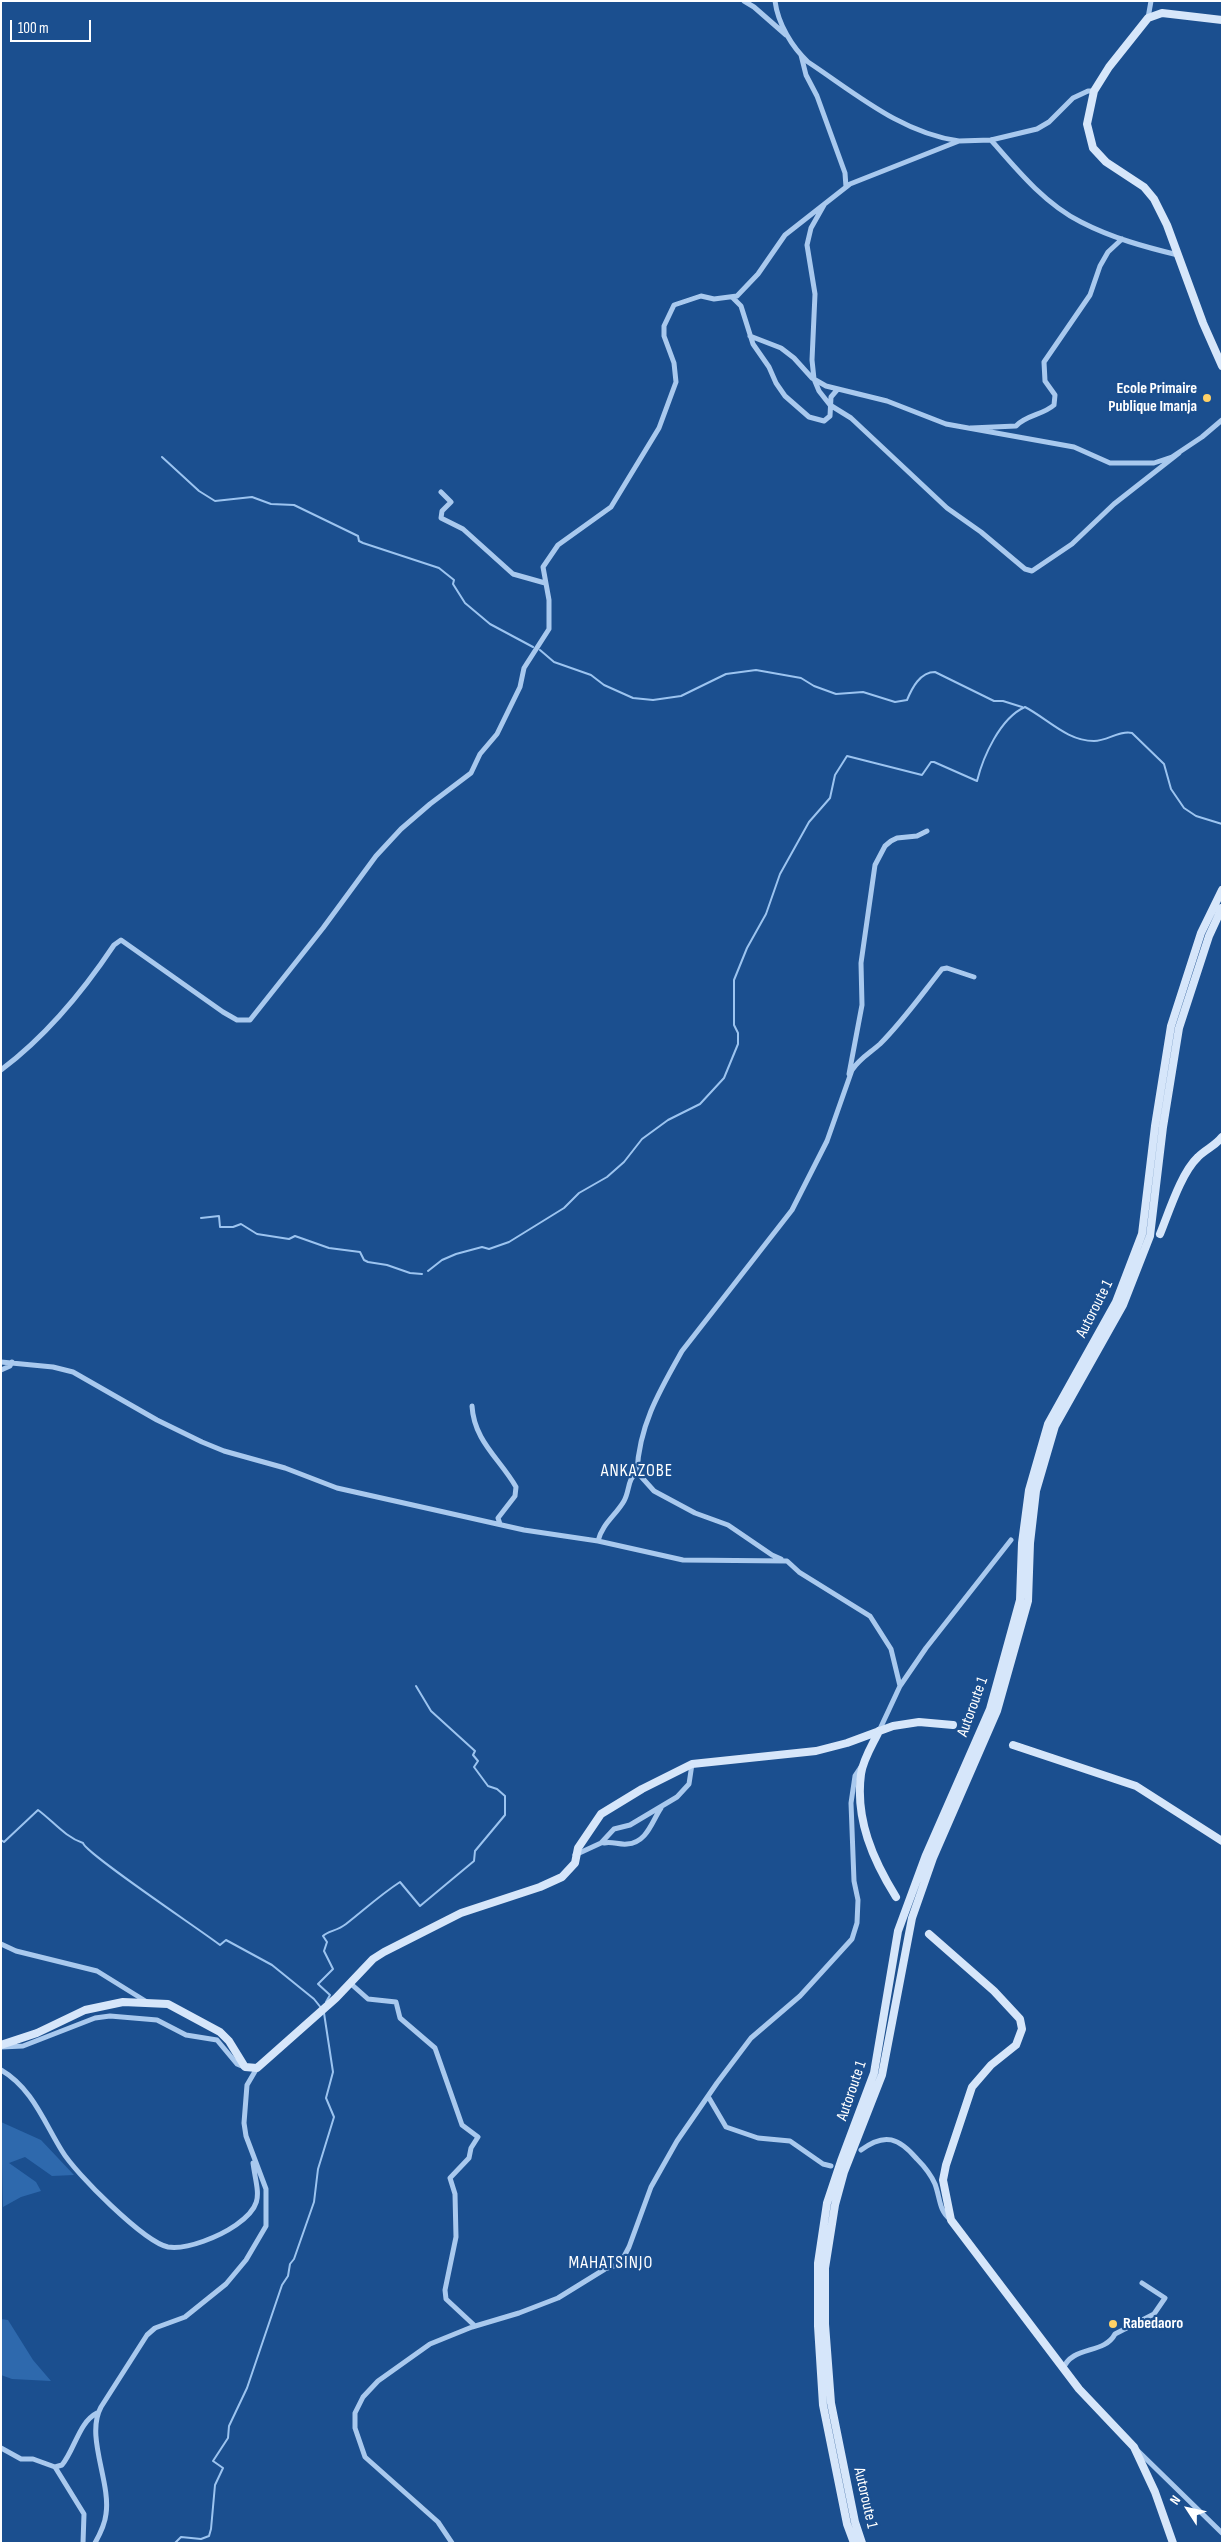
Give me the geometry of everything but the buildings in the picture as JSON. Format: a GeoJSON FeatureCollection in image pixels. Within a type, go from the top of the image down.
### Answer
{"type":"FeatureCollection","features":[{"type":"Feature","properties":{"kind":"main road"},"geometry":{"type":"LineString","coordinates":[[1222,20],[1162,13],[1148,18],[1109,67],[1094,91],[1087,124],[1093,148],[1106,162],[1144,187],[1154,199],[1222,366]]}},
{"type":"Feature","properties":{"kind":"main road","name":"Autoroute 1"},"geometry":{"type":"LineString","coordinates":[[854,2543],[848,2524],[823,2405],[818,2326],[818,2263],[827,2203],[874,2073],[898,1930],[926,1855],[990,1709],[1020,1600],[1022,1543],[1029,1490],[1048,1424],[1116,1302],[1142,1234],[1155,1126],[1171,1026],[1201,933],[1222,890]]}},
{"type":"Feature","properties":{"kind":"main road","name":"Autoroute 1"},"geometry":{"type":"LineString","coordinates":[[862,2543],[855,2522],[831,2403],[825,2324],[825,2268],[835,2205],[844,2172],[882,2075],[912,1918],[933,1858],[997,1712],[1028,1601],[1030,1543],[1036,1491],[1055,1426],[1123,1305],[1150,1236],[1163,1127],[1179,1028],[1208,936],[1222,908]]}},
{"type":"Feature","properties":{"kind":"main road"},"geometry":{"type":"LineString","coordinates":[[1160,1234],[1186,1174],[1197,1157],[1217,1144],[1222,1137]]}},
{"type":"Feature","properties":{"kind":"main road"},"geometry":{"type":"LineString","coordinates":[[1,2046],[37,2033],[85,2010],[123,2002],[168,2004],[220,2032],[229,2041],[245,2067],[257,2068],[322,2010],[379,1955],[444,1920],[540,1887],[562,1877],[575,1863],[575,1855],[601,1814],[642,1789],[692,1764],[816,1750],[847,1744],[893,1726],[919,1722],[953,1725]]}},
{"type":"Feature","properties":{"kind":"main road"},"geometry":{"type":"LineString","coordinates":[[879,1731],[861,1773],[862,1810],[870,1851],[896,1897]]}},
{"type":"Feature","properties":{"kind":"main road"},"geometry":{"type":"LineString","coordinates":[[1013,1744],[1136,1786],[1222,1841]]}},
{"type":"Feature","properties":{"kind":"main road"},"geometry":{"type":"LineString","coordinates":[[929,1934],[1000,1998],[1020,2019],[1022,2029],[1016,2045],[991,2065],[972,2088],[966,2103],[943,2180],[951,2220],[1079,2389],[1134,2447],[1155,2492],[1173,2543]]}},
{"type":"Feature","properties":{"kind":"street"},"geometry":{"type":"LineString","coordinates":[[744,1],[754,6],[790,38]]}},
{"type":"Feature","properties":{"kind":"street"},"geometry":{"type":"LineString","coordinates":[[775,1],[777,17],[800,55],[806,75],[817,96],[845,173],[846,187]]}},
{"type":"Feature","properties":{"kind":"street"},"geometry":{"type":"LineString","coordinates":[[1148,18],[1151,1]]}},
{"type":"Feature","properties":{"kind":"street"},"geometry":{"type":"LineString","coordinates":[[800,55],[845,89],[879,110],[923,132],[940,138],[959,141],[991,140],[1037,128],[1058,115],[1073,98],[1088,91],[1094,91]]}},
{"type":"Feature","properties":{"kind":"street"},"geometry":{"type":"LineString","coordinates":[[991,140],[1043,196],[1080,222],[1122,239],[1178,255]]}},
{"type":"Feature","properties":{"kind":"street"},"geometry":{"type":"LineString","coordinates":[[1,1070],[41,1033],[79,993],[114,945],[121,940],[223,1012],[237,1020],[250,1020],[317,936],[376,856],[401,829],[444,791],[471,773],[480,754],[497,734],[516,696],[524,668],[531,654],[549,629],[549,600],[543,567],[558,545],[611,506],[663,420],[676,382],[674,363],[664,336],[664,326],[674,305],[701,296],[714,299],[737,296],[758,274],[785,236],[846,187],[959,141]]}},
{"type":"Feature","properties":{"kind":"street"},"geometry":{"type":"LineString","coordinates":[[814,379],[812,333],[816,294],[807,244],[811,228],[824,205]]}},
{"type":"Feature","properties":{"kind":"street"},"geometry":{"type":"LineString","coordinates":[[968,428],[1016,426],[1022,420],[1054,405],[1054,395],[1044,381],[1044,362],[1090,295],[1100,266],[1108,252],[1122,239]]}},
{"type":"Feature","properties":{"kind":"street"},"geometry":{"type":"LineString","coordinates":[[732,297],[741,306],[752,344],[769,367],[776,383],[794,405],[809,416],[821,421],[830,416],[831,397],[837,390]]}},
{"type":"Feature","properties":{"kind":"street"},"geometry":{"type":"LineString","coordinates":[[750,336],[781,348],[794,358],[814,379],[830,405],[851,418],[947,508],[981,532],[1025,569],[1032,571],[1072,544],[1114,504],[1179,453],[1214,429],[1222,420]]}},
{"type":"Feature","properties":{"kind":"street"},"geometry":{"type":"LineString","coordinates":[[814,379],[837,390],[887,401],[946,424],[1074,447],[1110,463],[1154,463],[1179,453]]}},
{"type":"Feature","properties":{"kind":"street"},"geometry":{"type":"LineString","coordinates":[[441,492],[452,502],[442,512],[441,518],[463,529],[513,574],[545,584]]}},
{"type":"Feature","properties":{"kind":"street"},"geometry":{"type":"LineString","coordinates":[[850,1076],[849,1072],[862,1005],[861,962],[875,866],[880,854],[891,841],[896,838],[917,836],[927,831]]}},
{"type":"Feature","properties":{"kind":"street"},"geometry":{"type":"LineString","coordinates":[[900,1686],[891,1649],[870,1616],[799,1572],[786,1561],[772,1555],[728,1525],[695,1513],[654,1491],[637,1472],[638,1447],[643,1427],[682,1351],[792,1210],[827,1141],[850,1076],[858,1061],[881,1044],[933,983],[942,969],[947,968],[974,977]]}},
{"type":"Feature","properties":{"kind":"street"},"geometry":{"type":"LineString","coordinates":[[1,1362],[12,1362],[73,1372],[157,1420],[224,1451],[285,1468],[337,1488],[500,1524],[683,1560],[786,1561]]}},
{"type":"Feature","properties":{"kind":"street"},"geometry":{"type":"LineString","coordinates":[[1,1370],[10,1366],[12,1362]]}},
{"type":"Feature","properties":{"kind":"street"},"geometry":{"type":"LineString","coordinates":[[472,1406],[474,1424],[480,1438],[516,1488],[515,1496],[498,1518],[500,1524]]}},
{"type":"Feature","properties":{"kind":"street"},"geometry":{"type":"LineString","coordinates":[[598,1542],[603,1528],[624,1502],[630,1477],[637,1472]]}},
{"type":"Feature","properties":{"kind":"street"},"geometry":{"type":"LineString","coordinates":[[879,1731],[900,1686],[926,1648],[1011,1540]]}},
{"type":"Feature","properties":{"kind":"street"},"geometry":{"type":"LineString","coordinates":[[452,2543],[438,2522],[401,2488],[368,2462],[355,2428],[355,2413],[363,2397],[378,2381],[430,2344],[475,2326],[520,2313],[558,2298],[579,2287],[605,2269],[620,2264],[656,2179],[677,2141],[751,2038],[800,1996],[852,1939],[857,1923],[858,1900],[854,1881],[851,1803],[855,1776],[867,1756]]}},
{"type":"Feature","properties":{"kind":"street"},"geometry":{"type":"LineString","coordinates":[[601,1843],[614,1829],[630,1826],[677,1797],[689,1784],[692,1764]]}},
{"type":"Feature","properties":{"kind":"street"},"geometry":{"type":"LineString","coordinates":[[575,1855],[601,1843],[611,1841],[628,1844],[640,1840],[645,1836],[662,1806]]}},
{"type":"Feature","properties":{"kind":"street"},"geometry":{"type":"LineString","coordinates":[[1,1944],[16,1951],[97,1971],[150,2004]]}},
{"type":"Feature","properties":{"kind":"street"},"geometry":{"type":"LineString","coordinates":[[350,1983],[368,1999],[396,2002],[400,2018],[432,2043],[446,2076],[462,2125],[478,2138],[470,2148],[470,2158],[450,2178],[455,2194],[456,2237],[445,2290],[446,2299],[475,2326]]}},
{"type":"Feature","properties":{"kind":"street"},"geometry":{"type":"LineString","coordinates":[[1,2046],[23,2046],[95,2018],[123,2016],[157,2020],[186,2035],[217,2040],[237,2064],[245,2067]]}},
{"type":"Feature","properties":{"kind":"street"},"geometry":{"type":"LineString","coordinates":[[1,2070],[22,2085],[40,2111],[61,2150],[82,2178],[157,2243],[178,2248],[234,2226],[252,2213],[259,2200],[258,2179],[244,2123],[247,2085],[257,2068]]}},
{"type":"Feature","properties":{"kind":"street"},"geometry":{"type":"LineString","coordinates":[[709,2098],[726,2127],[758,2138],[790,2141],[823,2164],[831,2166]]}},
{"type":"Feature","properties":{"kind":"street"},"geometry":{"type":"LineString","coordinates":[[861,2150],[872,2142],[880,2140],[887,2139],[901,2143],[925,2167],[935,2184],[943,2213],[951,2220]]}},
{"type":"Feature","properties":{"kind":"street"},"geometry":{"type":"LineString","coordinates":[[55,2467],[66,2460],[76,2444],[79,2434],[92,2416],[97,2413],[147,2335],[155,2328],[184,2317],[226,2284],[261,2238],[266,2226],[266,2189],[252,2155]]}},
{"type":"Feature","properties":{"kind":"street"},"geometry":{"type":"LineString","coordinates":[[1063,2368],[1066,2360],[1072,2355],[1086,2352],[1112,2340],[1115,2334],[1154,2314],[1165,2298],[1142,2283]]}},
{"type":"Feature","properties":{"kind":"street"},"geometry":{"type":"LineString","coordinates":[[95,2543],[106,2514],[107,2500],[97,2440],[97,2413]]}},
{"type":"Feature","properties":{"kind":"street"},"geometry":{"type":"LineString","coordinates":[[1134,2447],[1222,2533]]}},
{"type":"Feature","properties":{"kind":"street"},"geometry":{"type":"LineString","coordinates":[[1,2448],[13,2457],[32,2459],[55,2467],[84,2514],[83,2543]]}},
{"type":"Feature","properties":{"kind":"shaded area"},"geometry":{"type":"Polygon","coordinates":[[[1,2122],[41,2140],[74,2175],[52,2176],[25,2157],[9,2163],[36,2182],[41,2191],[21,2197],[3,2207],[1,2122]]]}},
{"type":"Feature","properties":{"kind":"shaded area"},"geometry":{"type":"Polygon","coordinates":[[[1,2319],[8,2320],[33,2360],[51,2381],[12,2379],[1,2375],[1,2319]]]}},
{"type":"Feature","properties":{"kind":"waterway"},"geometry":{"type":"LineString","coordinates":[[162,457],[199,491],[215,501],[252,497],[271,504],[294,505],[358,536],[359,541],[363,543],[439,568],[454,580],[453,584],[465,603],[490,624],[533,647]]}},
{"type":"Feature","properties":{"kind":"waterway"},"geometry":{"type":"LineString","coordinates":[[540,650],[554,662],[591,675],[604,685],[633,698],[653,700],[681,696],[726,674],[756,670],[801,678],[814,686],[836,694],[863,692],[895,702],[907,700],[914,686],[921,678],[935,672],[994,701],[1003,701],[1022,707]]}},
{"type":"Feature","properties":{"kind":"waterway"},"geometry":{"type":"LineString","coordinates":[[428,1271],[442,1260],[456,1254],[482,1247],[489,1249],[509,1242],[564,1208],[579,1193],[607,1177],[624,1162],[642,1139],[668,1120],[700,1104],[724,1078],[738,1044],[738,1033],[734,1025],[734,980],[747,948],[766,914],[780,874],[809,822],[830,798],[835,775],[847,756],[922,775],[931,762],[934,762],[977,781],[988,750],[1000,729],[1016,712],[1025,707],[1058,729],[1084,740],[1099,741],[1127,732],[1132,733],[1164,764],[1171,789],[1184,808],[1196,816],[1222,824]]}},
{"type":"Feature","properties":{"kind":"waterway"},"geometry":{"type":"LineString","coordinates":[[201,1218],[219,1216],[220,1227],[233,1227],[241,1224],[257,1234],[289,1239],[295,1236],[329,1248],[360,1252],[364,1260],[368,1262],[387,1265],[410,1273],[422,1274]]}},
{"type":"Feature","properties":{"kind":"waterway"},"geometry":{"type":"LineString","coordinates":[[326,2002],[330,1995],[318,1984],[333,1969],[324,1951],[327,1942],[323,1936],[346,1924],[400,1882],[420,1906],[474,1861],[475,1851],[505,1815],[505,1796],[497,1789],[488,1786],[474,1767],[478,1761],[473,1755],[475,1751],[431,1711],[416,1686]]}},
{"type":"Feature","properties":{"kind":"waterway"},"geometry":{"type":"LineString","coordinates":[[1,1840],[4,1842],[38,1810],[65,1833],[83,1843],[122,1876],[220,1945],[226,1940],[272,1965],[314,1999],[322,2009]]}},
{"type":"Feature","properties":{"kind":"waterway"},"geometry":{"type":"LineString","coordinates":[[175,2543],[181,2537],[201,2539],[209,2536],[215,2485],[223,2468],[213,2461],[228,2438],[229,2426],[247,2388],[282,2285],[288,2276],[290,2264],[294,2259],[314,2202],[318,2169],[334,2117],[326,2098],[333,2072],[324,2013]]}},
{"type":"Feature","properties":{"kind":"place","name":"Ecole Primaire Publique Imanja"},"geometry":{"type":"Point","coordinates":[1207,398]}},
{"type":"Feature","properties":{"kind":"place","name":"Rabedaoro"},"geometry":{"type":"Point","coordinates":[1113,2324]}},
{"type":"Feature","properties":{"kind":"district","name":"ANKAZOBE"},"geometry":{"type":"Point","coordinates":[637,1471]}},
{"type":"Feature","properties":{"kind":"district","name":"MAHATSINJO"},"geometry":{"type":"Point","coordinates":[611,2263]}}]}
